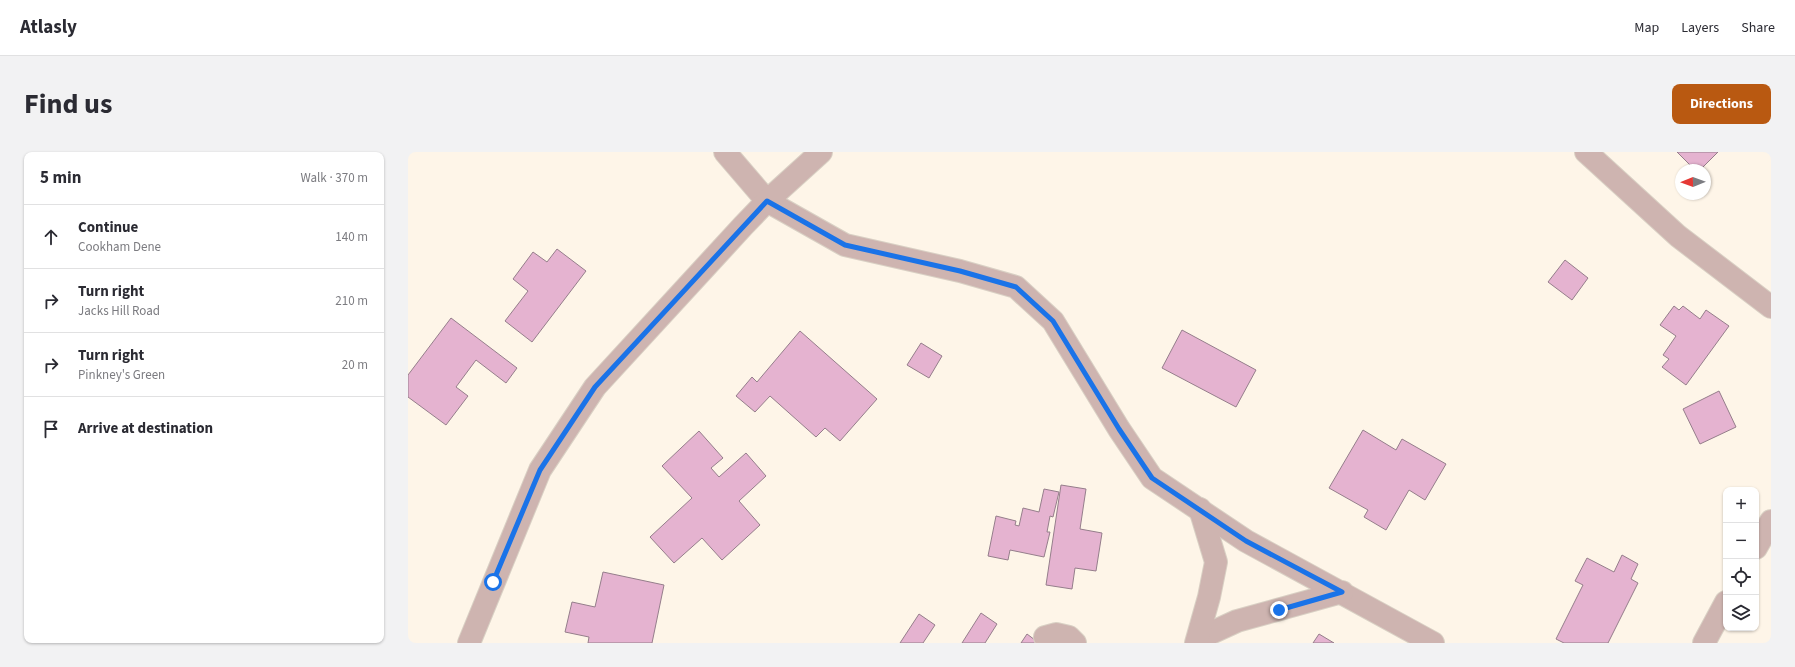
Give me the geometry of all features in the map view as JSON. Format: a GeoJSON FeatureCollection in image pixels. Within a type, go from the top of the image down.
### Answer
{"type":"FeatureCollection","features":[{"type":"Feature","properties":{"kind":"street"},"geometry":{"type":"LineString","coordinates":[[725,152],[767,201],[845,245],[960,271],[1016,287],[1053,321],[1119,429],[1152,478],[1246,541],[1433,643]]}},
{"type":"Feature","properties":{"kind":"street"},"geometry":{"type":"LineString","coordinates":[[469,643],[540,470],[595,387],[767,201],[821,152]]}},
{"type":"Feature","properties":{"kind":"street"},"geometry":{"type":"LineString","coordinates":[[1586,152],[1678,236],[1771,307]]}},
{"type":"Feature","properties":{"kind":"street"},"geometry":{"type":"LineString","coordinates":[[1197,641],[1216,562],[1200,509]]}},
{"type":"Feature","properties":{"kind":"street"},"geometry":{"type":"LineString","coordinates":[[1759,543],[1771,521]]}},
{"type":"Feature","properties":{"kind":"street"},"geometry":{"type":"LineString","coordinates":[[1197,641],[1237,621],[1342,592]]}},
{"type":"Feature","properties":{"kind":"street"},"geometry":{"type":"LineString","coordinates":[[1704,643],[1723,608]]}},
{"type":"Feature","properties":{"kind":"street"},"geometry":{"type":"LineString","coordinates":[[1045,637],[1056,634],[1063,635],[1069,637],[1074,643]]}},
{"type":"Feature","properties":{"kind":"building"},"geometry":{"type":"Polygon","coordinates":[[[1677,152],[1718,152],[1706,164],[1689,164],[1677,152]]]}},
{"type":"Feature","properties":{"kind":"building"},"geometry":{"type":"Polygon","coordinates":[[[557,249],[586,271],[532,342],[505,321],[528,291],[513,279],[533,252],[547,262],[557,249]]]}},
{"type":"Feature","properties":{"kind":"building"},"geometry":{"type":"Polygon","coordinates":[[[1565,260],[1588,278],[1572,300],[1548,282],[1565,260]]]}},
{"type":"Feature","properties":{"kind":"building"},"geometry":{"type":"Polygon","coordinates":[[[1674,306],[1679,310],[1683,306],[1700,319],[1706,310],[1729,326],[1686,385],[1662,367],[1669,359],[1663,355],[1676,336],[1660,325],[1674,306]]]}},
{"type":"Feature","properties":{"kind":"building"},"geometry":{"type":"Polygon","coordinates":[[[451,318],[517,368],[506,383],[476,360],[456,387],[468,396],[446,425],[408,397],[408,375],[451,318]]]}},
{"type":"Feature","properties":{"kind":"building"},"geometry":{"type":"Polygon","coordinates":[[[1182,330],[1256,370],[1236,407],[1162,368],[1182,330]]]}},
{"type":"Feature","properties":{"kind":"building"},"geometry":{"type":"Polygon","coordinates":[[[800,331],[877,399],[840,441],[825,428],[816,437],[770,396],[755,412],[736,396],[752,377],[757,382],[800,331]]]}},
{"type":"Feature","properties":{"kind":"building"},"geometry":{"type":"Polygon","coordinates":[[[921,343],[942,356],[929,378],[907,365],[921,343]]]}},
{"type":"Feature","properties":{"kind":"building"},"geometry":{"type":"Polygon","coordinates":[[[1719,391],[1736,427],[1700,444],[1683,409],[1719,391]]]}},
{"type":"Feature","properties":{"kind":"building"},"geometry":{"type":"Polygon","coordinates":[[[1363,430],[1396,450],[1402,439],[1446,464],[1425,500],[1409,490],[1386,530],[1364,517],[1368,510],[1329,488],[1363,430]]]}},
{"type":"Feature","properties":{"kind":"building"},"geometry":{"type":"Polygon","coordinates":[[[699,431],[723,458],[711,468],[719,477],[746,453],[766,476],[739,501],[760,525],[722,560],[702,538],[674,563],[650,537],[692,498],[662,466],[699,431]]]}},
{"type":"Feature","properties":{"kind":"building"},"geometry":{"type":"Polygon","coordinates":[[[1061,485],[1086,489],[1080,529],[1102,533],[1096,571],[1075,568],[1072,589],[1046,585],[1061,485]]]}},
{"type":"Feature","properties":{"kind":"building"},"geometry":{"type":"Polygon","coordinates":[[[1044,489],[1059,492],[1053,517],[1050,516],[1047,532],[1050,532],[1044,557],[1010,550],[1008,560],[988,556],[996,516],[1016,521],[1015,525],[1019,526],[1023,508],[1039,512],[1044,489]]]}},
{"type":"Feature","properties":{"kind":"building"},"geometry":{"type":"Polygon","coordinates":[[[1622,555],[1638,564],[1631,579],[1638,583],[1608,643],[1564,643],[1556,639],[1583,585],[1575,581],[1587,558],[1614,572],[1622,555]]]}},
{"type":"Feature","properties":{"kind":"building"},"geometry":{"type":"Polygon","coordinates":[[[603,572],[664,585],[652,643],[588,643],[589,637],[565,632],[572,602],[595,607],[603,572]]]}},
{"type":"Feature","properties":{"kind":"building"},"geometry":{"type":"Polygon","coordinates":[[[981,613],[997,624],[985,643],[962,643],[981,613]]]}},
{"type":"Feature","properties":{"kind":"building"},"geometry":{"type":"Polygon","coordinates":[[[919,614],[935,625],[923,643],[900,643],[919,614]]]}},
{"type":"Feature","properties":{"kind":"building"},"geometry":{"type":"Polygon","coordinates":[[[1027,634],[1039,643],[1021,643],[1027,634]]]}},
{"type":"Feature","properties":{"kind":"building"},"geometry":{"type":"Polygon","coordinates":[[[1319,634],[1334,643],[1313,643],[1319,634]]]}},
{"type":"Feature","properties":{"kind":"route"},"geometry":{"type":"LineString","coordinates":[[493,582],[540,470],[595,387],[742,226],[767,201],[845,245],[960,271],[1016,287],[1053,321],[1119,429],[1152,478],[1246,541],[1342,592],[1279,610]]}}]}
